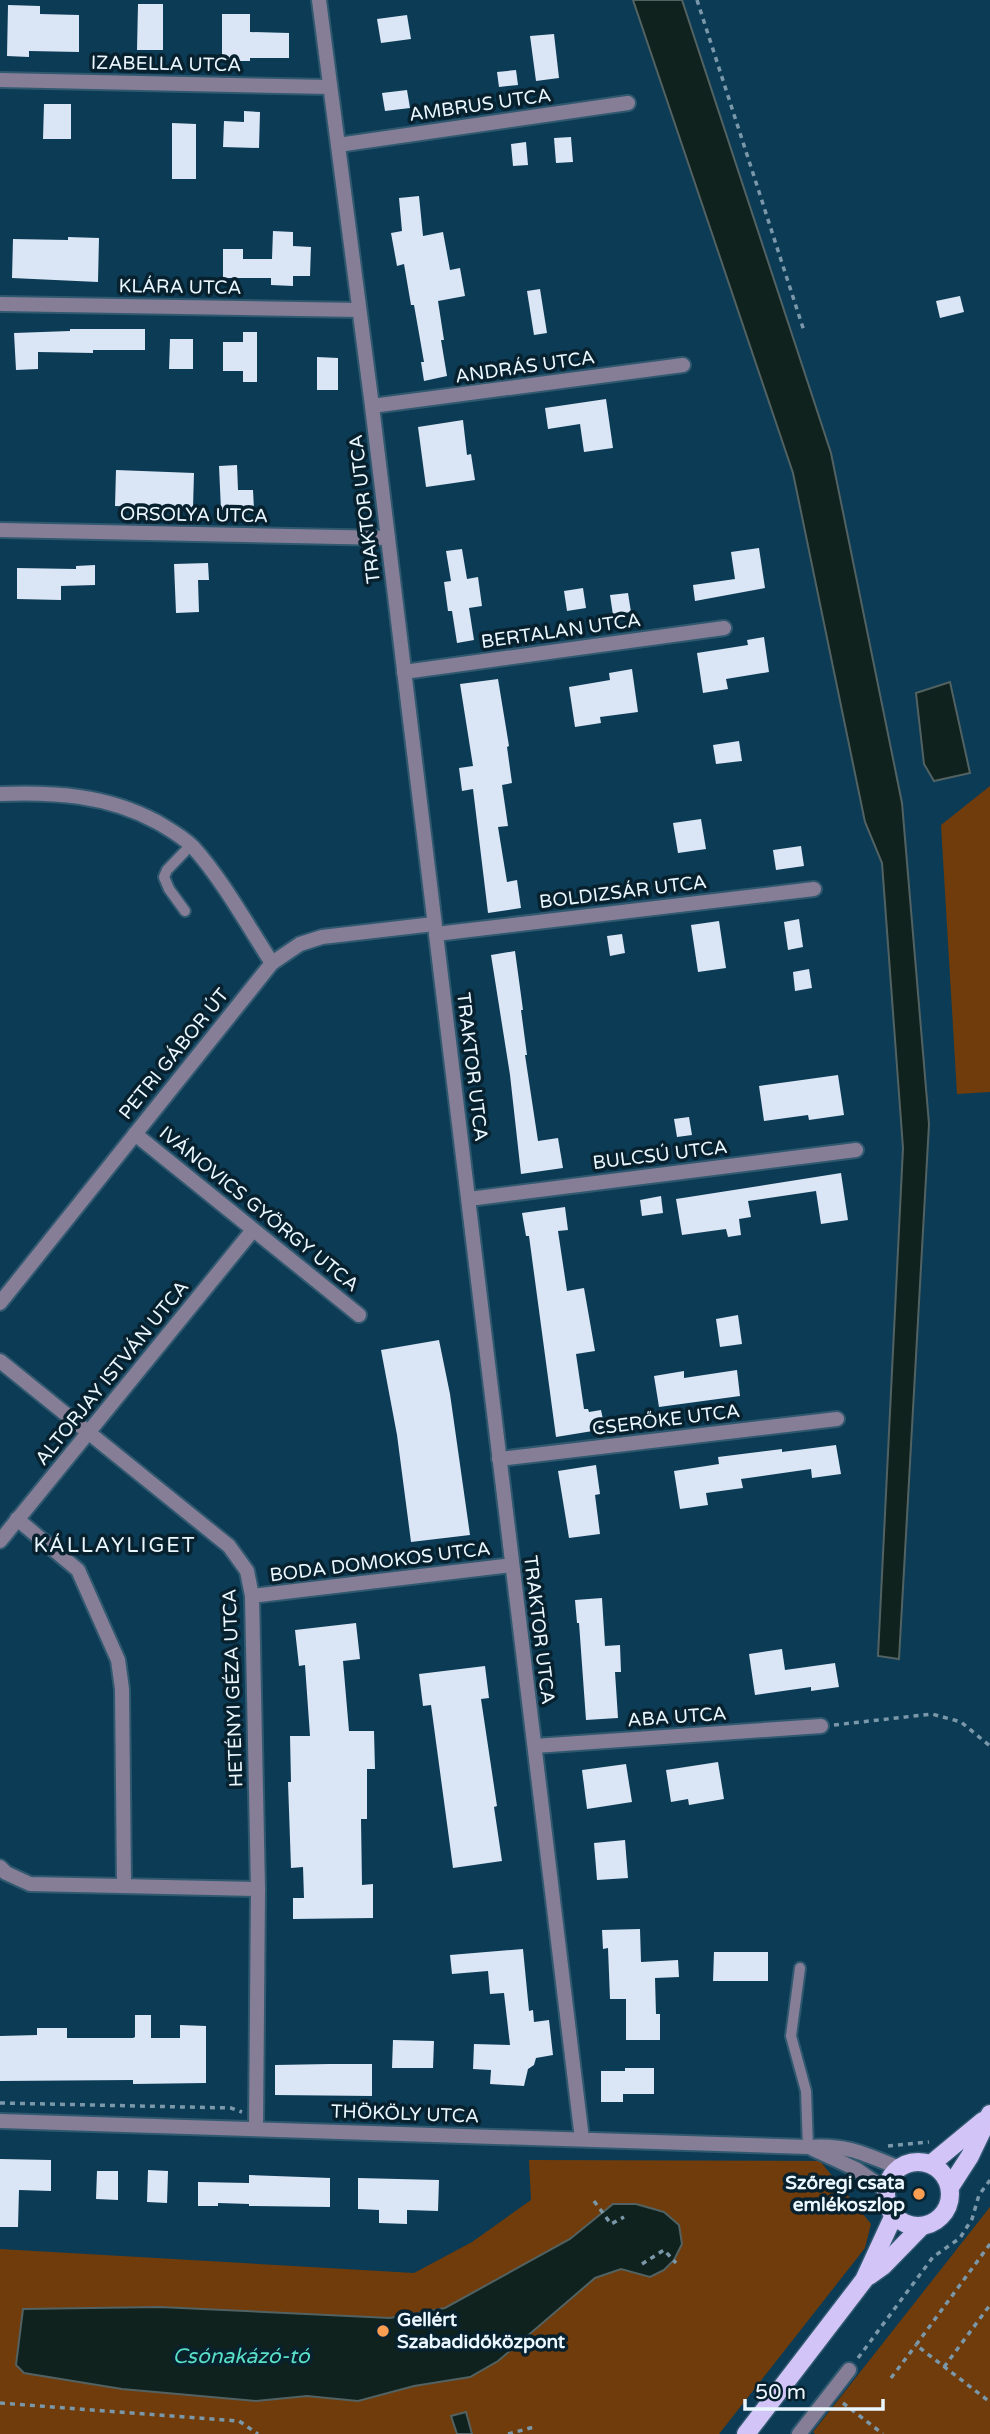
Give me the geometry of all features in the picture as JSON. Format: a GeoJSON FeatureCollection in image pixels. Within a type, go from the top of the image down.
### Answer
{"type":"FeatureCollection","features":[{"type":"Feature","properties":{"kind":"main road"},"geometry":{"type":"LineString","coordinates":[[931,2164],[989,2115]]}},
{"type":"Feature","properties":{"kind":"main road"},"geometry":{"type":"LineString","coordinates":[[864,2280],[883,2266],[922,2226],[941,2217],[947,2208],[950,2187],[970,2156],[989,2115]]}},
{"type":"Feature","properties":{"kind":"main road"},"geometry":{"type":"LineString","coordinates":[[922,2226],[906,2224],[894,2215],[887,2203],[886,2190],[892,2174],[914,2161],[931,2164],[946,2177],[950,2187]]}},
{"type":"Feature","properties":{"kind":"main road"},"geometry":{"type":"LineString","coordinates":[[746,2434],[864,2280],[894,2215]]}},
{"type":"Feature","properties":{"kind":"street","name":"TRAKTOR UTCA"},"geometry":{"type":"LineString","coordinates":[[319,0],[372,406],[582,2139]]}},
{"type":"Feature","properties":{"kind":"street","name":"IZABELLA UTCA"},"geometry":{"type":"LineString","coordinates":[[0,80],[330,87]]}},
{"type":"Feature","properties":{"kind":"street","name":"AMBRUS UTCA"},"geometry":{"type":"LineString","coordinates":[[338,145],[628,103]]}},
{"type":"Feature","properties":{"kind":"street","name":"KLÁRA UTCA"},"geometry":{"type":"LineString","coordinates":[[0,303],[359,310]]}},
{"type":"Feature","properties":{"kind":"street","name":"ANDRÁS UTCA"},"geometry":{"type":"LineString","coordinates":[[372,406],[683,365]]}},
{"type":"Feature","properties":{"kind":"street","name":"ORSOLYA UTCA"},"geometry":{"type":"LineString","coordinates":[[0,530],[388,538]]}},
{"type":"Feature","properties":{"kind":"street","name":"BERTALAN UTCA"},"geometry":{"type":"LineString","coordinates":[[404,672],[724,628]]}},
{"type":"Feature","properties":{"kind":"street"},"geometry":{"type":"LineString","coordinates":[[0,793],[66,794],[99,799],[145,816],[168,828],[191,845],[208,867],[272,963]]}},
{"type":"Feature","properties":{"kind":"street","name":"BOLDIZSÁR UTCA"},"geometry":{"type":"LineString","coordinates":[[435,929],[814,889]]}},
{"type":"Feature","properties":{"kind":"street","name":"PETRI GÁBOR ÚT"},"geometry":{"type":"LineString","coordinates":[[0,1303],[272,963],[300,944],[322,937],[435,929]]}},
{"type":"Feature","properties":{"kind":"street","name":"IVÁNOVICS GYÖRGY UTCA"},"geometry":{"type":"LineString","coordinates":[[135,1134],[359,1315]]}},
{"type":"Feature","properties":{"kind":"street","name":"BULCSÚ UTCA"},"geometry":{"type":"LineString","coordinates":[[469,1199],[856,1150]]}},
{"type":"Feature","properties":{"kind":"street","name":"ALTORJAY ISTVÁN UTCA"},"geometry":{"type":"LineString","coordinates":[[0,1541],[253,1230]]}},
{"type":"Feature","properties":{"kind":"street","name":"HETÉNYI GÉZA UTCA"},"geometry":{"type":"LineString","coordinates":[[0,1361],[229,1546],[247,1571],[252,1597],[257,1889],[256,2128]]}},
{"type":"Feature","properties":{"kind":"street","name":"CSERŐKE UTCA"},"geometry":{"type":"LineString","coordinates":[[499,1460],[837,1419]]}},
{"type":"Feature","properties":{"kind":"street"},"geometry":{"type":"LineString","coordinates":[[17,1520],[78,1570],[118,1660],[122,1689],[124,1884]]}},
{"type":"Feature","properties":{"kind":"street","name":"BODA DOMOKOS UTCA"},"geometry":{"type":"LineString","coordinates":[[252,1597],[512,1565]]}},
{"type":"Feature","properties":{"kind":"street","name":"ABA UTCA"},"geometry":{"type":"LineString","coordinates":[[535,1746],[821,1726]]}},
{"type":"Feature","properties":{"kind":"street"},"geometry":{"type":"LineString","coordinates":[[0,1867],[6,1873],[30,1884],[257,1889]]}},
{"type":"Feature","properties":{"kind":"street","name":"THÖKÖLY UTCA"},"geometry":{"type":"LineString","coordinates":[[0,2121],[808,2147],[834,2145],[899,2168]]}},
{"type":"Feature","properties":{"kind":"street","name":"THÖKÖLY UTCA"},"geometry":{"type":"LineString","coordinates":[[808,2147],[856,2169],[886,2190]]}},
{"type":"Feature","properties":{"kind":"street"},"geometry":{"type":"LineString","coordinates":[[799,2434],[849,2370]]}},
{"type":"Feature","properties":{"kind":"lane"},"geometry":{"type":"LineString","coordinates":[[185,911],[164,877],[167,870],[191,845]]}},
{"type":"Feature","properties":{"kind":"lane"},"geometry":{"type":"LineString","coordinates":[[800,1968],[791,2036],[806,2091],[808,2147]]}},
{"type":"Feature","properties":{"kind":"path"},"geometry":{"type":"LineString","coordinates":[[697,0],[804,331]]}},
{"type":"Feature","properties":{"kind":"path"},"geometry":{"type":"LineString","coordinates":[[821,1726],[932,1714],[961,1722],[990,1746]]}},
{"type":"Feature","properties":{"kind":"path"},"geometry":{"type":"LineString","coordinates":[[849,2370],[933,2257],[960,2238],[972,2219],[979,2195],[990,2180]]}},
{"type":"Feature","properties":{"kind":"path"},"geometry":{"type":"LineString","coordinates":[[594,2201],[611,2224],[624,2217]]}},
{"type":"Feature","properties":{"kind":"path"},"geometry":{"type":"LineString","coordinates":[[891,2378],[990,2244]]}},
{"type":"Feature","properties":{"kind":"path"},"geometry":{"type":"LineString","coordinates":[[642,2264],[664,2250],[676,2263]]}},
{"type":"Feature","properties":{"kind":"path"},"geometry":{"type":"LineString","coordinates":[[944,2367],[990,2305]]}},
{"type":"Feature","properties":{"kind":"path"},"geometry":{"type":"LineString","coordinates":[[916,2345],[990,2402]]}},
{"type":"Feature","properties":{"kind":"path"},"geometry":{"type":"LineString","coordinates":[[831,2393],[883,2434]]}},
{"type":"Feature","properties":{"kind":"path"},"geometry":{"type":"LineString","coordinates":[[0,2403],[239,2421],[258,2434]]}},
{"type":"Feature","properties":{"kind":"path"},"geometry":{"type":"LineString","coordinates":[[508,2434],[534,2427]]}},
{"type":"Feature","properties":{"kind":"shaded area"},"geometry":{"type":"Polygon","coordinates":[[[990,786],[990,1092],[957,1094],[941,825],[990,786]]]}},
{"type":"Feature","properties":{"kind":"shaded area","name":"Gellért Szabadidőközpont"},"geometry":{"type":"Polygon","coordinates":[[[529,2160],[820,2161],[871,2224],[865,2248],[719,2434],[0,2434],[0,2249],[414,2273],[472,2242],[531,2200],[529,2160]]]}},
{"type":"Feature","properties":{"kind":"shaded area"},"geometry":{"type":"Polygon","coordinates":[[[990,2207],[990,2434],[815,2434],[813,2432],[990,2207]]]}},
{"type":"Feature","properties":{"kind":"water"},"geometry":{"type":"Polygon","coordinates":[[[633,0],[682,0],[831,453],[902,803],[929,1124],[899,1659],[878,1656],[903,1148],[882,863],[865,822],[793,473],[633,0]]]}},
{"type":"Feature","properties":{"kind":"water"},"geometry":{"type":"Polygon","coordinates":[[[950,682],[970,773],[934,781],[924,764],[916,693],[950,682]]]}},
{"type":"Feature","properties":{"kind":"water","name":"Csónakázó-tó"},"geometry":{"type":"Polygon","coordinates":[[[613,2204],[636,2204],[664,2212],[679,2225],[682,2244],[674,2260],[664,2270],[650,2277],[621,2269],[595,2278],[498,2361],[470,2377],[414,2386],[358,2401],[307,2396],[256,2401],[122,2389],[24,2373],[16,2365],[23,2309],[160,2307],[390,2318],[445,2308],[570,2239],[613,2204]]]}},
{"type":"Feature","properties":{"kind":"water"},"geometry":{"type":"Polygon","coordinates":[[[466,2412],[472,2434],[457,2434],[451,2416],[466,2412]]]}},
{"type":"Feature","properties":{"kind":"building"},"geometry":{"type":"Polygon","coordinates":[[[138,4],[163,4],[163,50],[137,50],[138,4]]]}},
{"type":"Feature","properties":{"kind":"building"},"geometry":{"type":"Polygon","coordinates":[[[8,5],[40,6],[40,14],[79,15],[79,52],[29,51],[29,57],[7,56],[8,5]]]}},
{"type":"Feature","properties":{"kind":"building"},"geometry":{"type":"Polygon","coordinates":[[[222,14],[250,14],[250,32],[289,33],[289,58],[222,61],[222,14]]]}},
{"type":"Feature","properties":{"kind":"building"},"geometry":{"type":"Polygon","coordinates":[[[407,15],[411,39],[381,43],[377,19],[407,15]]]}},
{"type":"Feature","properties":{"kind":"building"},"geometry":{"type":"Polygon","coordinates":[[[554,34],[559,78],[536,81],[530,36],[554,34]]]}},
{"type":"Feature","properties":{"kind":"building"},"geometry":{"type":"Polygon","coordinates":[[[516,70],[518,85],[499,87],[497,72],[516,70]]]}},
{"type":"Feature","properties":{"kind":"building"},"geometry":{"type":"Polygon","coordinates":[[[407,90],[410,108],[385,111],[382,93],[407,90]]]}},
{"type":"Feature","properties":{"kind":"building"},"geometry":{"type":"Polygon","coordinates":[[[44,104],[71,104],[71,139],[43,139],[44,104]]]}},
{"type":"Feature","properties":{"kind":"building"},"geometry":{"type":"Polygon","coordinates":[[[244,111],[260,112],[259,148],[223,147],[224,121],[244,122],[244,111]]]}},
{"type":"Feature","properties":{"kind":"building"},"geometry":{"type":"Polygon","coordinates":[[[172,123],[196,124],[196,179],[172,179],[172,123]]]}},
{"type":"Feature","properties":{"kind":"building"},"geometry":{"type":"Polygon","coordinates":[[[571,137],[573,162],[556,163],[554,138],[571,137]]]}},
{"type":"Feature","properties":{"kind":"building"},"geometry":{"type":"Polygon","coordinates":[[[526,142],[528,165],[513,166],[511,144],[526,142]]]}},
{"type":"Feature","properties":{"kind":"building"},"geometry":{"type":"Polygon","coordinates":[[[419,196],[423,236],[443,232],[450,270],[460,268],[465,296],[438,301],[447,376],[424,381],[421,362],[424,362],[414,305],[411,305],[404,264],[397,266],[391,233],[402,231],[399,198],[419,196]]]}},
{"type":"Feature","properties":{"kind":"building"},"geometry":{"type":"Polygon","coordinates":[[[273,231],[293,232],[293,246],[311,247],[310,276],[293,276],[293,286],[271,285],[271,278],[223,278],[223,249],[243,249],[243,259],[272,259],[273,231]]]}},
{"type":"Feature","properties":{"kind":"building"},"geometry":{"type":"Polygon","coordinates":[[[68,237],[99,238],[98,282],[12,278],[13,239],[68,240],[68,237]]]}},
{"type":"Feature","properties":{"kind":"building"},"geometry":{"type":"Polygon","coordinates":[[[540,289],[547,333],[534,335],[527,291],[540,289]]]}},
{"type":"Feature","properties":{"kind":"building"},"geometry":{"type":"Polygon","coordinates":[[[960,296],[964,312],[940,318],[936,301],[960,296]]]}},
{"type":"Feature","properties":{"kind":"building"},"geometry":{"type":"Polygon","coordinates":[[[70,329],[145,329],[145,350],[38,352],[38,369],[16,370],[14,333],[70,329]]]}},
{"type":"Feature","properties":{"kind":"building"},"geometry":{"type":"Polygon","coordinates":[[[243,332],[257,332],[257,382],[243,382],[243,371],[223,371],[223,342],[243,342],[243,332]]]}},
{"type":"Feature","properties":{"kind":"building"},"geometry":{"type":"Polygon","coordinates":[[[170,339],[193,339],[193,369],[169,369],[170,339]]]}},
{"type":"Feature","properties":{"kind":"building"},"geometry":{"type":"Polygon","coordinates":[[[317,357],[338,358],[338,390],[317,390],[317,357]]]}},
{"type":"Feature","properties":{"kind":"building"},"geometry":{"type":"Polygon","coordinates":[[[606,399],[613,448],[584,452],[580,424],[548,429],[545,408],[606,399]]]}},
{"type":"Feature","properties":{"kind":"building"},"geometry":{"type":"Polygon","coordinates":[[[463,420],[467,455],[471,454],[475,480],[426,487],[418,427],[463,420]]]}},
{"type":"Feature","properties":{"kind":"building"},"geometry":{"type":"Polygon","coordinates":[[[237,465],[238,490],[253,490],[254,509],[221,510],[219,466],[237,465]]]}},
{"type":"Feature","properties":{"kind":"building"},"geometry":{"type":"Polygon","coordinates":[[[116,470],[194,473],[193,508],[115,506],[116,470]]]}},
{"type":"Feature","properties":{"kind":"building"},"geometry":{"type":"Polygon","coordinates":[[[759,548],[765,588],[695,601],[693,585],[735,579],[731,552],[759,548]]]}},
{"type":"Feature","properties":{"kind":"building"},"geometry":{"type":"Polygon","coordinates":[[[462,549],[467,579],[478,577],[482,606],[469,608],[474,640],[457,643],[452,611],[448,611],[444,582],[451,581],[446,551],[462,549]]]}},
{"type":"Feature","properties":{"kind":"building"},"geometry":{"type":"Polygon","coordinates":[[[208,563],[209,580],[198,580],[199,612],[176,613],[174,564],[208,563]]]}},
{"type":"Feature","properties":{"kind":"building"},"geometry":{"type":"Polygon","coordinates":[[[95,565],[95,585],[61,586],[61,600],[17,599],[17,568],[76,569],[76,566],[95,565]]]}},
{"type":"Feature","properties":{"kind":"building"},"geometry":{"type":"Polygon","coordinates":[[[583,588],[586,608],[567,611],[564,591],[583,588]]]}},
{"type":"Feature","properties":{"kind":"building"},"geometry":{"type":"Polygon","coordinates":[[[628,593],[631,612],[613,615],[610,595],[628,593]]]}},
{"type":"Feature","properties":{"kind":"building"},"geometry":{"type":"Polygon","coordinates":[[[764,637],[769,672],[726,679],[728,689],[703,693],[697,653],[748,645],[747,640],[764,637]]]}},
{"type":"Feature","properties":{"kind":"building"},"geometry":{"type":"Polygon","coordinates":[[[632,669],[638,712],[600,717],[601,723],[575,727],[569,687],[610,680],[609,673],[632,669]]]}},
{"type":"Feature","properties":{"kind":"building"},"geometry":{"type":"Polygon","coordinates":[[[498,679],[512,783],[502,785],[508,826],[498,827],[507,882],[517,880],[521,908],[488,913],[473,789],[462,791],[459,768],[473,766],[460,684],[498,679]]]}},
{"type":"Feature","properties":{"kind":"building"},"geometry":{"type":"Polygon","coordinates":[[[739,741],[742,761],[716,764],[713,745],[739,741]]]}},
{"type":"Feature","properties":{"kind":"building"},"geometry":{"type":"Polygon","coordinates":[[[701,819],[706,849],[678,853],[673,823],[701,819]]]}},
{"type":"Feature","properties":{"kind":"building"},"geometry":{"type":"Polygon","coordinates":[[[801,846],[804,866],[776,870],[773,850],[801,846]]]}},
{"type":"Feature","properties":{"kind":"building"},"geometry":{"type":"Polygon","coordinates":[[[799,919],[803,947],[788,950],[784,922],[799,919]]]}},
{"type":"Feature","properties":{"kind":"building"},"geometry":{"type":"Polygon","coordinates":[[[719,921],[726,968],[698,972],[691,925],[719,921]]]}},
{"type":"Feature","properties":{"kind":"building"},"geometry":{"type":"Polygon","coordinates":[[[622,934],[625,953],[610,956],[607,936],[622,934]]]}},
{"type":"Feature","properties":{"kind":"building"},"geometry":{"type":"Polygon","coordinates":[[[515,951],[523,1010],[525,1055],[538,1141],[558,1138],[563,1168],[521,1174],[510,1075],[491,955],[515,951]]]}},
{"type":"Feature","properties":{"kind":"building"},"geometry":{"type":"Polygon","coordinates":[[[809,969],[812,988],[795,991],[793,972],[809,969]]]}},
{"type":"Feature","properties":{"kind":"building"},"geometry":{"type":"Polygon","coordinates":[[[838,1075],[844,1115],[809,1120],[808,1115],[764,1121],[759,1086],[838,1075]]]}},
{"type":"Feature","properties":{"kind":"building"},"geometry":{"type":"Polygon","coordinates":[[[689,1117],[692,1135],[677,1137],[674,1119],[689,1117]]]}},
{"type":"Feature","properties":{"kind":"building"},"geometry":{"type":"Polygon","coordinates":[[[841,1173],[848,1220],[821,1224],[816,1191],[748,1201],[751,1217],[739,1219],[741,1235],[728,1237],[726,1229],[682,1235],[676,1199],[841,1173]]]}},
{"type":"Feature","properties":{"kind":"building"},"geometry":{"type":"Polygon","coordinates":[[[661,1196],[663,1213],[642,1216],[640,1200],[661,1196]]]}},
{"type":"Feature","properties":{"kind":"building"},"geometry":{"type":"Polygon","coordinates":[[[565,1207],[568,1230],[558,1231],[567,1291],[584,1288],[595,1351],[576,1354],[584,1409],[589,1412],[601,1410],[605,1429],[556,1437],[529,1236],[526,1236],[522,1213],[565,1207]]]}},
{"type":"Feature","properties":{"kind":"building"},"geometry":{"type":"Polygon","coordinates":[[[738,1315],[742,1344],[720,1347],[716,1319],[738,1315]]]}},
{"type":"Feature","properties":{"kind":"building"},"geometry":{"type":"Polygon","coordinates":[[[439,1340],[450,1394],[470,1535],[411,1542],[397,1435],[381,1350],[439,1340]]]}},
{"type":"Feature","properties":{"kind":"building"},"geometry":{"type":"Polygon","coordinates":[[[737,1370],[740,1396],[659,1407],[654,1376],[684,1371],[684,1378],[737,1370]]]}},
{"type":"Feature","properties":{"kind":"building"},"geometry":{"type":"Polygon","coordinates":[[[836,1445],[841,1474],[812,1478],[811,1469],[741,1479],[743,1488],[706,1493],[708,1505],[680,1509],[674,1471],[719,1464],[718,1457],[836,1445]]]}},
{"type":"Feature","properties":{"kind":"building"},"geometry":{"type":"Polygon","coordinates":[[[596,1465],[600,1494],[595,1495],[600,1534],[569,1538],[558,1471],[596,1465]]]}},
{"type":"Feature","properties":{"kind":"building"},"geometry":{"type":"Polygon","coordinates":[[[602,1598],[605,1646],[620,1645],[621,1672],[615,1672],[618,1718],[586,1720],[575,1600],[602,1598]]]}},
{"type":"Feature","properties":{"kind":"building"},"geometry":{"type":"Polygon","coordinates":[[[356,1623],[360,1659],[343,1661],[349,1731],[374,1731],[375,1769],[367,1769],[367,1819],[361,1819],[362,1885],[373,1884],[373,1918],[293,1919],[293,1898],[304,1898],[303,1867],[291,1868],[288,1782],[291,1782],[290,1736],[310,1736],[305,1665],[299,1666],[295,1630],[356,1623]]]}},
{"type":"Feature","properties":{"kind":"building"},"geometry":{"type":"Polygon","coordinates":[[[782,1649],[785,1670],[835,1663],[839,1687],[811,1691],[811,1687],[755,1695],[749,1654],[782,1649]]]}},
{"type":"Feature","properties":{"kind":"building"},"geometry":{"type":"Polygon","coordinates":[[[485,1666],[489,1698],[481,1699],[497,1806],[494,1807],[502,1861],[453,1868],[431,1705],[423,1706],[419,1674],[485,1666]]]}},
{"type":"Feature","properties":{"kind":"building"},"geometry":{"type":"Polygon","coordinates":[[[718,1762],[724,1799],[689,1805],[688,1799],[671,1802],[666,1770],[718,1762]]]}},
{"type":"Feature","properties":{"kind":"building"},"geometry":{"type":"Polygon","coordinates":[[[626,1764],[632,1802],[587,1809],[582,1770],[626,1764]]]}},
{"type":"Feature","properties":{"kind":"building"},"geometry":{"type":"Polygon","coordinates":[[[625,1840],[628,1878],[597,1880],[594,1843],[625,1840]]]}},
{"type":"Feature","properties":{"kind":"building"},"geometry":{"type":"Polygon","coordinates":[[[640,1929],[641,1962],[678,1960],[679,1977],[655,1978],[660,2040],[626,2040],[626,1999],[610,1999],[608,1948],[603,1949],[602,1930],[640,1929]]]}},
{"type":"Feature","properties":{"kind":"building"},"geometry":{"type":"Polygon","coordinates":[[[523,1949],[529,2011],[533,2010],[534,2022],[549,2020],[553,2055],[536,2058],[534,2065],[528,2069],[524,2086],[490,2084],[491,2070],[473,2069],[474,2044],[510,2045],[504,1993],[490,1994],[488,1971],[452,1974],[450,1955],[523,1949]]]}},
{"type":"Feature","properties":{"kind":"building"},"geometry":{"type":"Polygon","coordinates":[[[714,1952],[768,1952],[768,1981],[713,1981],[714,1952]]]}},
{"type":"Feature","properties":{"kind":"building"},"geometry":{"type":"Polygon","coordinates":[[[135,2015],[151,2015],[151,2038],[180,2038],[180,2025],[206,2026],[206,2083],[133,2084],[133,2080],[0,2081],[0,2036],[37,2035],[37,2028],[67,2028],[67,2038],[133,2038],[135,2015]]]}},
{"type":"Feature","properties":{"kind":"building"},"geometry":{"type":"Polygon","coordinates":[[[393,2040],[434,2041],[433,2068],[392,2068],[393,2040]]]}},
{"type":"Feature","properties":{"kind":"building"},"geometry":{"type":"Polygon","coordinates":[[[372,2064],[372,2096],[275,2095],[275,2065],[372,2064]]]}},
{"type":"Feature","properties":{"kind":"building"},"geometry":{"type":"Polygon","coordinates":[[[625,2068],[654,2068],[654,2094],[623,2094],[623,2102],[601,2102],[601,2071],[625,2071],[625,2068]]]}},
{"type":"Feature","properties":{"kind":"building"},"geometry":{"type":"Polygon","coordinates":[[[0,2159],[51,2160],[51,2191],[19,2190],[18,2227],[0,2227],[0,2159]]]}},
{"type":"Feature","properties":{"kind":"building"},"geometry":{"type":"Polygon","coordinates":[[[148,2170],[168,2171],[167,2203],[147,2202],[148,2170]]]}},
{"type":"Feature","properties":{"kind":"building"},"geometry":{"type":"Polygon","coordinates":[[[97,2171],[118,2171],[118,2200],[96,2199],[97,2171]]]}},
{"type":"Feature","properties":{"kind":"building"},"geometry":{"type":"Polygon","coordinates":[[[249,2175],[330,2178],[330,2207],[218,2203],[218,2206],[198,2206],[198,2182],[249,2183],[249,2175]]]}},
{"type":"Feature","properties":{"kind":"building"},"geometry":{"type":"Polygon","coordinates":[[[358,2178],[439,2180],[438,2211],[407,2210],[407,2224],[379,2223],[379,2210],[358,2209],[358,2178]]]}},
{"type":"Feature","properties":{"kind":"place","name":"Szőregi csata emlékoszlop"},"geometry":{"type":"Point","coordinates":[919,2194]}},
{"type":"Feature","properties":{"kind":"place","name":"Gellért Szabadidőközpont"},"geometry":{"type":"Point","coordinates":[383,2331]}},
{"type":"Feature","properties":{"kind":"district","name":"KÁLLAYLIGET"},"geometry":{"type":"Point","coordinates":[115,1545]}}]}
